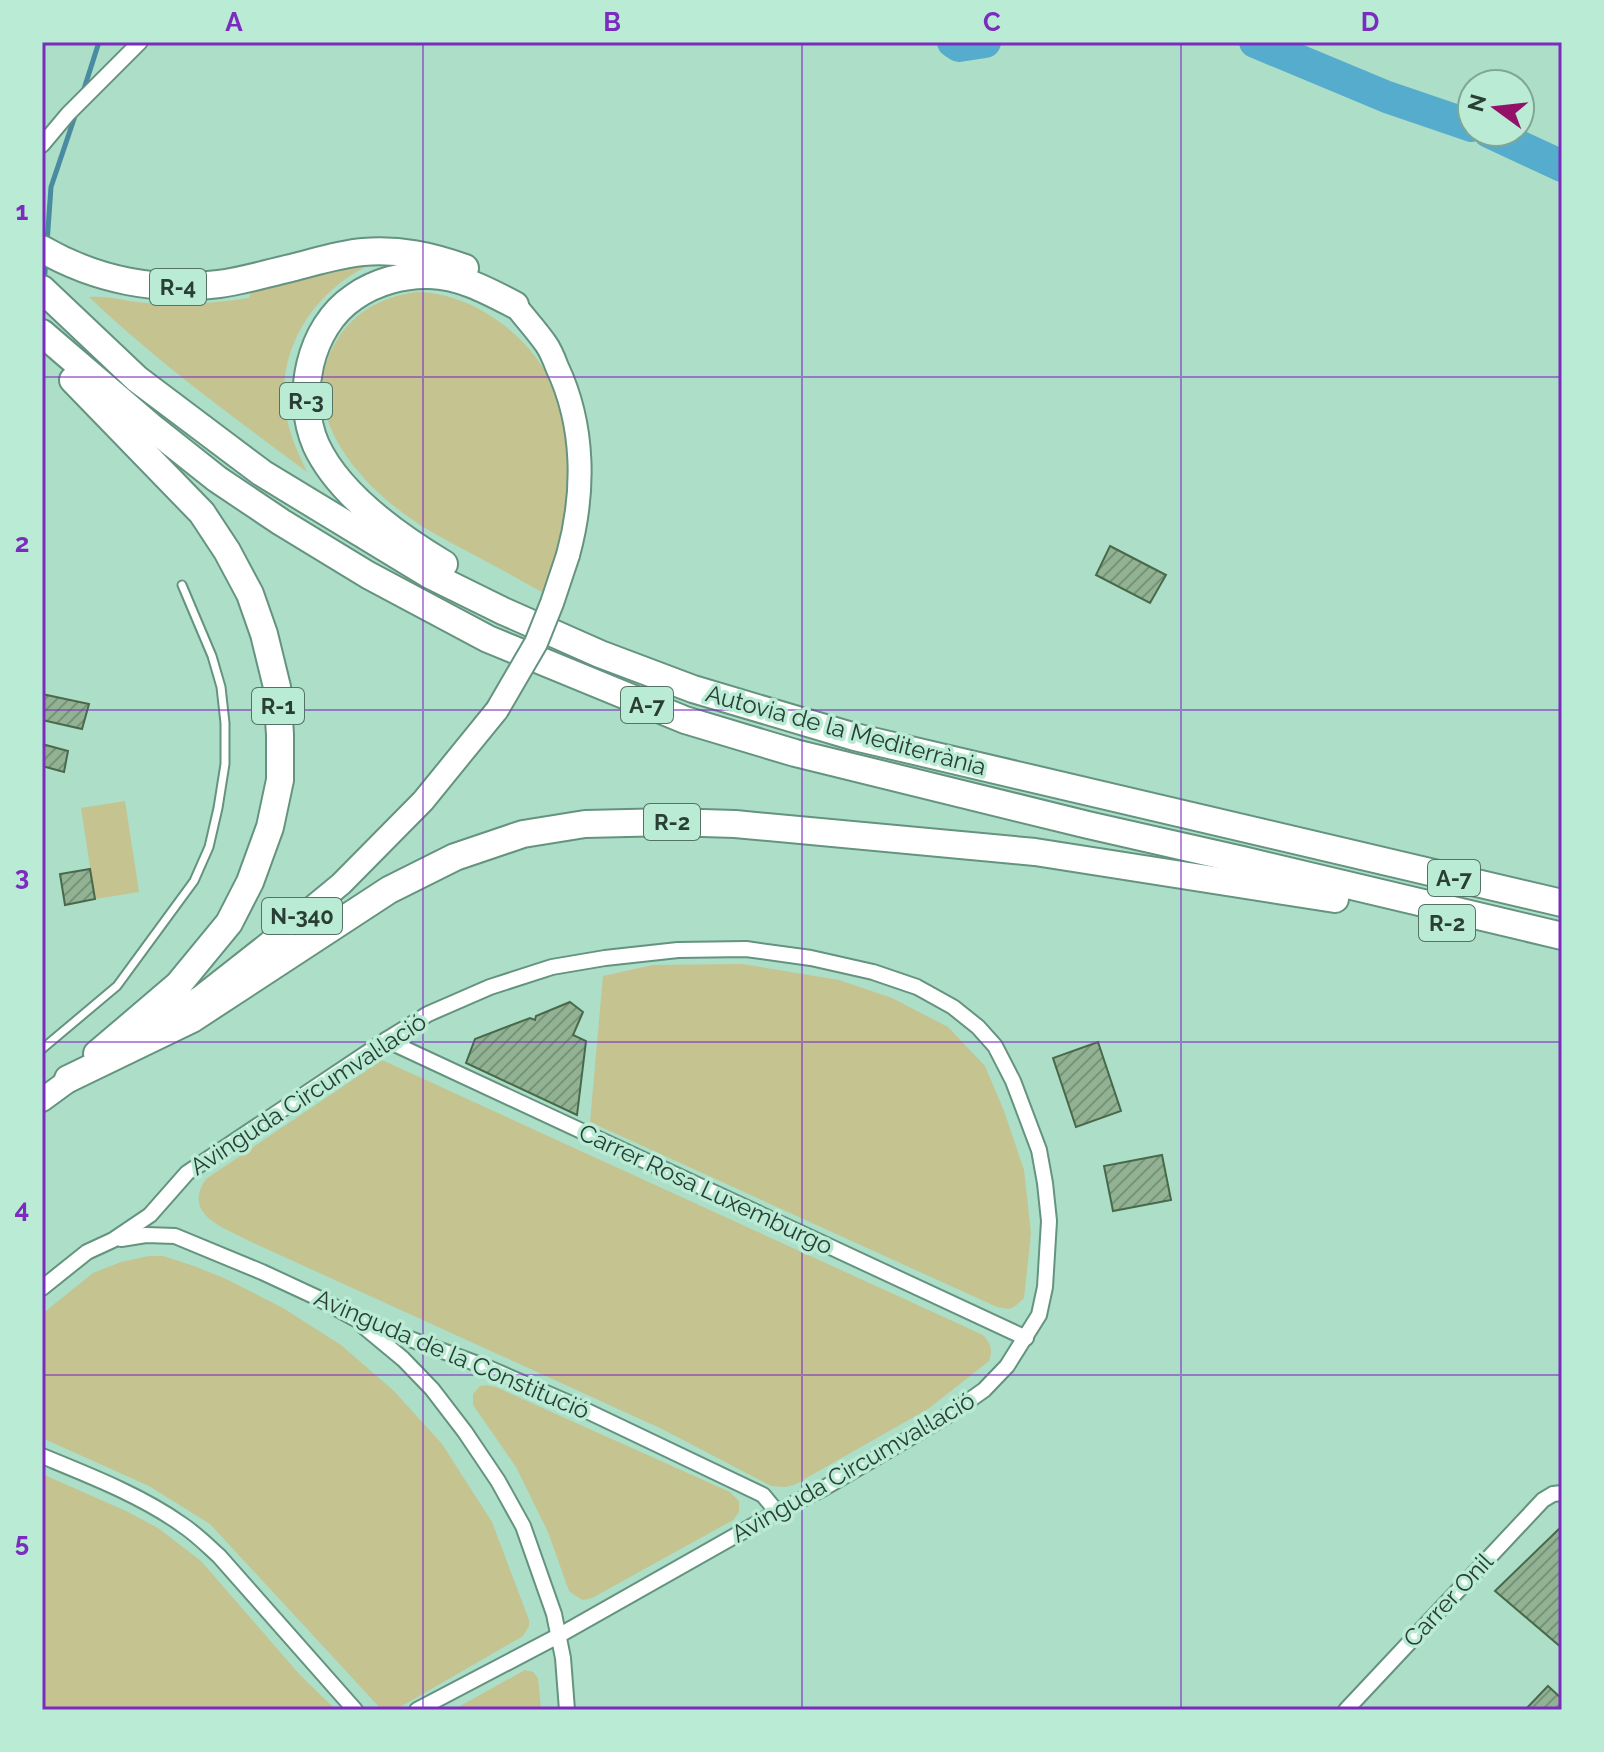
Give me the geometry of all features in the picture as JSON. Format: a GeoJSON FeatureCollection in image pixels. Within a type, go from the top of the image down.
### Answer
{"type":"FeatureCollection","features":[{"type":"Feature","properties":{"kind":"highway","name":"R-4"},"geometry":{"type":"LineString","coordinates":[[42,249],[88,271],[133,283],[177,287],[220,284],[361,252],[405,253],[430,256],[469,270],[495,284],[515,305]]}},
{"type":"Feature","properties":{"kind":"highway","name":"R-3"},"geometry":{"type":"LineString","coordinates":[[496,607],[469,579],[426,554],[367,511],[339,480],[317,448],[309,426],[306,398],[309,371],[319,337],[353,297],[377,284],[430,275],[465,281],[515,305]]}},
{"type":"Feature","properties":{"kind":"highway","name":"Autovia de la Mediterrània"},"geometry":{"type":"LineString","coordinates":[[42,289],[137,379],[262,473],[428,574],[600,654],[693,689],[855,737],[1562,903]]}},
{"type":"Feature","properties":{"kind":"highway","name":"Autovia de la Mediterrània"},"geometry":{"type":"LineString","coordinates":[[42,334],[217,479],[368,575],[488,639],[685,720],[795,753],[1338,891]]}},
{"type":"Feature","properties":{"kind":"highway","name":"R-1"},"geometry":{"type":"LineString","coordinates":[[42,334],[69,375],[202,513],[227,551],[250,594],[264,634],[277,687],[280,735],[280,780],[270,827],[250,882],[229,923],[178,985],[68,1079]]}},
{"type":"Feature","properties":{"kind":"highway","name":"R-2"},"geometry":{"type":"LineString","coordinates":[[68,1079],[192,1019],[389,890],[455,857],[523,834],[585,824],[735,824],[1019,850],[1338,891],[1475,928],[1561,936]]}},
{"type":"Feature","properties":{"kind":"main road","name":"N-340"},"geometry":{"type":"LineString","coordinates":[[42,1100],[68,1079],[202,996],[341,884],[423,801],[497,710],[536,643],[552,603],[576,526],[580,490],[579,446],[574,409],[566,385],[548,346],[515,305]]}},
{"type":"Feature","properties":{"kind":"street"},"geometry":{"type":"LineString","coordinates":[[42,145],[68,114],[140,42]]}},
{"type":"Feature","properties":{"kind":"street","name":"Avinguda Circumval·lació"},"geometry":{"type":"LineString","coordinates":[[42,1288],[87,1252],[113,1240],[150,1215],[187,1173],[386,1040],[428,1014],[490,987],[552,967],[678,950],[746,949],[811,958],[873,972],[917,987],[953,1007],[995,1046],[1013,1081],[1039,1150],[1049,1221],[1045,1287],[1039,1315],[1007,1366],[984,1390],[947,1416],[824,1488],[558,1636],[417,1710]]}},
{"type":"Feature","properties":{"kind":"street","name":"Carrer Rosa Luxemburgo"},"geometry":{"type":"LineString","coordinates":[[386,1040],[1026,1338]]}},
{"type":"Feature","properties":{"kind":"street","name":"Avinguda de la Constitució"},"geometry":{"type":"LineString","coordinates":[[113,1240],[146,1235],[175,1236],[262,1272],[356,1319],[486,1367],[585,1410],[763,1495],[777,1512]]}},
{"type":"Feature","properties":{"kind":"street"},"geometry":{"type":"LineString","coordinates":[[356,1319],[403,1359],[432,1389],[498,1481],[523,1526],[554,1614],[563,1658],[567,1710]]}},
{"type":"Feature","properties":{"kind":"street"},"geometry":{"type":"LineString","coordinates":[[42,1456],[135,1498],[181,1524],[200,1539],[219,1556],[355,1710]]}},
{"type":"Feature","properties":{"kind":"street","name":"Carrer Onil"},"geometry":{"type":"LineString","coordinates":[[1346,1710],[1543,1500],[1558,1493]]}},
{"type":"Feature","properties":{"kind":"lane"},"geometry":{"type":"LineString","coordinates":[[42,1049],[117,986],[194,881],[209,847],[225,764],[225,723],[221,687],[212,656],[182,585]]}},
{"type":"Feature","properties":{"kind":"shaded area"},"geometry":{"type":"Polygon","coordinates":[[[367,266],[330,292],[315,308],[302,326],[286,368],[286,413],[307,472],[168,366],[89,297],[160,304],[224,301],[249,298],[253,286],[324,269],[367,266]]]}},
{"type":"Feature","properties":{"kind":"shaded area"},"geometry":{"type":"Polygon","coordinates":[[[416,292],[450,297],[491,316],[530,350],[550,380],[563,413],[568,448],[568,484],[563,520],[542,592],[419,524],[393,505],[355,467],[340,446],[329,422],[323,398],[324,372],[340,335],[367,309],[390,298],[416,292]]]}},
{"type":"Feature","properties":{"kind":"shaded area"},"geometry":{"type":"Polygon","coordinates":[[[125,801],[139,892],[95,899],[81,808],[125,801]]]}},
{"type":"Feature","properties":{"kind":"shaded area"},"geometry":{"type":"Polygon","coordinates":[[[743,964],[839,980],[892,998],[948,1027],[985,1066],[1024,1170],[1031,1233],[1024,1298],[1014,1307],[997,1307],[590,1122],[603,976],[653,965],[743,964]]]}},
{"type":"Feature","properties":{"kind":"shaded area"},"geometry":{"type":"Polygon","coordinates":[[[382,1060],[983,1335],[990,1347],[989,1361],[928,1409],[794,1485],[771,1486],[662,1429],[247,1240],[208,1218],[199,1201],[206,1179],[382,1060]]]}},
{"type":"Feature","properties":{"kind":"shaded area"},"geometry":{"type":"Polygon","coordinates":[[[149,1256],[163,1256],[194,1266],[283,1308],[341,1345],[394,1391],[442,1444],[492,1522],[529,1620],[523,1636],[395,1710],[382,1710],[210,1524],[149,1486],[42,1438],[42,1314],[93,1273],[149,1256]]]}},
{"type":"Feature","properties":{"kind":"shaded area"},"geometry":{"type":"Polygon","coordinates":[[[486,1385],[730,1492],[739,1501],[739,1512],[733,1520],[592,1598],[579,1598],[569,1591],[548,1532],[516,1467],[473,1405],[473,1394],[480,1386],[486,1385]]]}},
{"type":"Feature","properties":{"kind":"shaded area"},"geometry":{"type":"Polygon","coordinates":[[[42,1474],[158,1528],[201,1561],[300,1675],[336,1710],[42,1710],[42,1474]]]}},
{"type":"Feature","properties":{"kind":"shaded area"},"geometry":{"type":"Polygon","coordinates":[[[525,1670],[533,1672],[538,1678],[541,1710],[453,1710],[525,1670]]]}},
{"type":"Feature","properties":{"kind":"building"},"geometry":{"type":"Polygon","coordinates":[[[1110,546],[1166,575],[1150,603],[1096,575],[1110,546]]]}},
{"type":"Feature","properties":{"kind":"building"},"geometry":{"type":"Polygon","coordinates":[[[42,694],[89,704],[82,729],[42,720],[42,694]]]}},
{"type":"Feature","properties":{"kind":"building"},"geometry":{"type":"Polygon","coordinates":[[[42,744],[68,751],[64,772],[42,766],[42,744]]]}},
{"type":"Feature","properties":{"kind":"building"},"geometry":{"type":"Polygon","coordinates":[[[90,869],[95,899],[65,905],[60,874],[90,869]]]}},
{"type":"Feature","properties":{"kind":"building"},"geometry":{"type":"Polygon","coordinates":[[[570,1002],[583,1012],[573,1035],[586,1041],[577,1115],[466,1063],[475,1039],[530,1018],[535,1020],[536,1016],[570,1002]]]}},
{"type":"Feature","properties":{"kind":"building"},"geometry":{"type":"Polygon","coordinates":[[[1098,1042],[1121,1111],[1076,1127],[1053,1058],[1098,1042]]]}},
{"type":"Feature","properties":{"kind":"building"},"geometry":{"type":"Polygon","coordinates":[[[1162,1155],[1171,1200],[1113,1211],[1104,1166],[1162,1155]]]}},
{"type":"Feature","properties":{"kind":"building"},"geometry":{"type":"Polygon","coordinates":[[[1559,1529],[1562,1532],[1562,1648],[1495,1591],[1559,1529]]]}},
{"type":"Feature","properties":{"kind":"building"},"geometry":{"type":"Polygon","coordinates":[[[1548,1686],[1562,1699],[1562,1710],[1525,1710],[1548,1686]]]}},
{"type":"Feature","properties":{"kind":"waterway"},"geometry":{"type":"LineString","coordinates":[[83,92],[99,42]]}},
{"type":"Feature","properties":{"kind":"waterway"},"geometry":{"type":"LineString","coordinates":[[953,42],[959,46],[985,42]]}},
{"type":"Feature","properties":{"kind":"waterway"},"geometry":{"type":"LineString","coordinates":[[1255,42],[1387,97],[1456,121]]}},
{"type":"Feature","properties":{"kind":"waterway"},"geometry":{"type":"LineString","coordinates":[[47,243],[51,187],[76,113]]}},
{"type":"Feature","properties":{"kind":"waterway"},"geometry":{"type":"LineString","coordinates":[[1523,148],[1562,166]]}},
{"type":"Feature","properties":{"kind":"waterway"},"geometry":{"type":"LineString","coordinates":[[44,283],[46,261]]}},
{"type":"Feature","properties":{"kind":"waterway"},"geometry":{"type":"LineString","coordinates":[[42,316],[43,301]]}}]}
